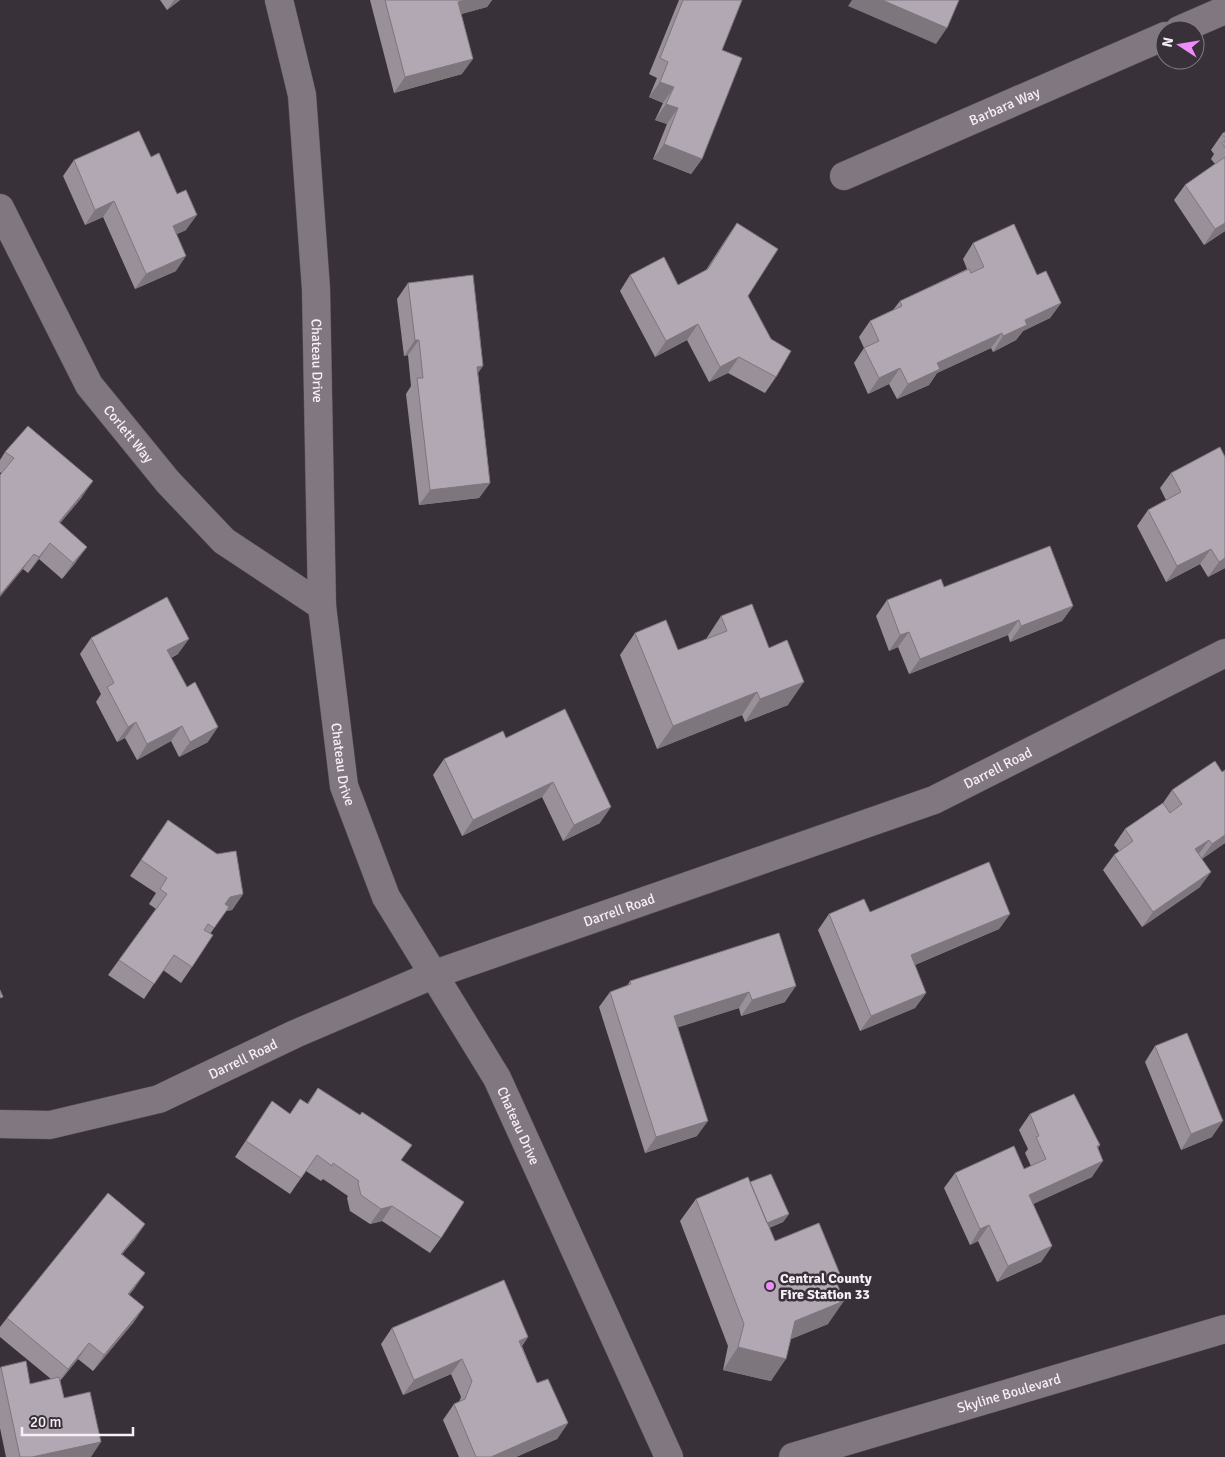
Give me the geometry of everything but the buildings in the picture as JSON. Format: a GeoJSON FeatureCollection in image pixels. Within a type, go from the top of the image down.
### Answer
{"type":"FeatureCollection","features":[{"type":"Feature","properties":{"kind":"street","name":"Chateau Drive"},"geometry":{"type":"LineString","coordinates":[[279,0],[302,95],[315,279],[322,606],[344,786],[386,897],[435,974],[497,1078],[669,1457]]}},
{"type":"Feature","properties":{"kind":"street"},"geometry":{"type":"LineString","coordinates":[[1202,20],[1225,10]]}},
{"type":"Feature","properties":{"kind":"street","name":"Barbara Way"},"geometry":{"type":"LineString","coordinates":[[844,176],[1155,40]]}},
{"type":"Feature","properties":{"kind":"street","name":"Corlett Way"},"geometry":{"type":"LineString","coordinates":[[0,208],[89,385],[168,482],[224,541],[322,606]]}},
{"type":"Feature","properties":{"kind":"street","name":"Darrell Road"},"geometry":{"type":"LineString","coordinates":[[0,1124],[50,1125],[159,1099],[296,1034],[435,974],[934,800],[1225,653]]}},
{"type":"Feature","properties":{"kind":"street","name":"Skyline Boulevard"},"geometry":{"type":"LineString","coordinates":[[793,1457],[1225,1329]]}},
{"type":"Feature","properties":{"kind":"place","name":"Central County Fire Station 33"},"geometry":{"type":"Point","coordinates":[770,1286]}}]}
